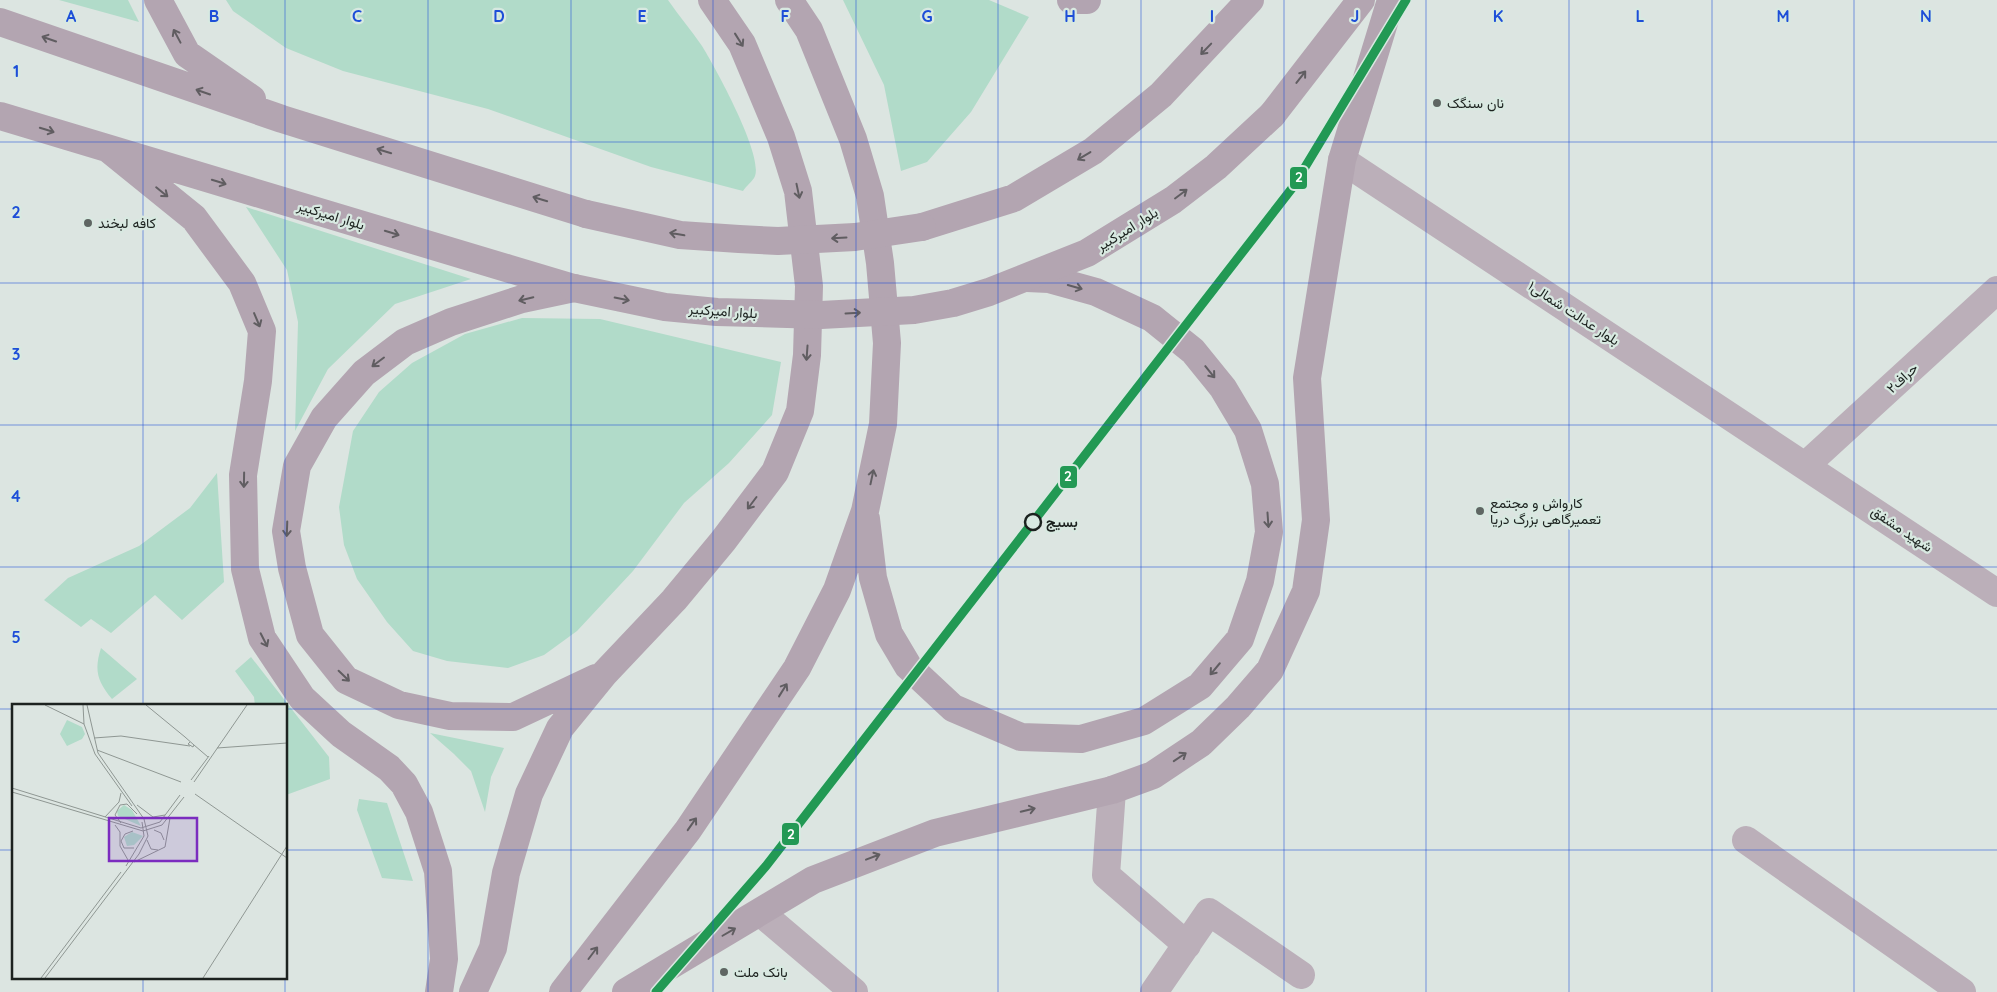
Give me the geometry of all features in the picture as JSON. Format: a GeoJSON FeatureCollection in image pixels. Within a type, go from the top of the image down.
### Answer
{"type":"FeatureCollection","features":[{"type":"Feature","properties":{"kind":"main road"},"geometry":{"type":"LineString","coordinates":[[158,0],[187,54],[282,120]]}},
{"type":"Feature","properties":{"kind":"main road"},"geometry":{"type":"LineString","coordinates":[[473,992],[493,948],[506,874],[529,794],[560,728],[604,674],[674,600],[729,534],[775,472],[800,411],[807,355],[809,286],[798,191],[781,137],[742,44],[712,0]]}},
{"type":"Feature","properties":{"kind":"main road"},"geometry":{"type":"LineString","coordinates":[[563,992],[688,830],[792,676],[837,590],[865,511],[883,424],[887,343],[880,263],[870,196],[853,139],[809,30],[790,0]]}},
{"type":"Feature","properties":{"kind":"main road"},"geometry":{"type":"LineString","coordinates":[[1071,0],[1087,0]]}},
{"type":"Feature","properties":{"kind":"main road"},"geometry":{"type":"LineString","coordinates":[[0,22],[282,120],[586,214],[680,235],[778,240],[855,237],[922,227],[1014,198],[1093,151],[1161,95],[1250,0]]}},
{"type":"Feature","properties":{"kind":"main road","name":"بلوار امیرکبیر"},"geometry":{"type":"LineString","coordinates":[[0,116],[574,288],[665,307],[709,312],[821,314],[914,310],[962,300],[1028,278],[1087,253],[1173,200],[1216,167],[1272,115],[1361,0]]}},
{"type":"Feature","properties":{"kind":"main road"},"geometry":{"type":"LineString","coordinates":[[626,992],[814,880],[935,833],[1112,790],[1153,775],[1201,743],[1238,707],[1270,670],[1306,591],[1316,520],[1307,378],[1342,160],[1391,0]]}},
{"type":"Feature","properties":{"kind":"main road"},"geometry":{"type":"LineString","coordinates":[[110,150],[194,218],[242,283],[262,331],[258,381],[243,475],[245,569],[262,638],[302,698],[341,734],[388,768],[404,784],[419,812],[438,871],[444,959],[439,992]]}},
{"type":"Feature","properties":{"kind":"main road"},"geometry":{"type":"LineString","coordinates":[[865,511],[873,578],[889,634],[908,666],[953,708],[1021,736],[1081,739],[1144,721],[1200,686],[1240,639],[1260,581],[1269,532],[1265,484],[1248,430],[1223,388],[1192,350],[1152,318],[1096,292],[1049,279],[1028,278]]}},
{"type":"Feature","properties":{"kind":"main road"},"geometry":{"type":"LineString","coordinates":[[574,288],[522,299],[451,322],[406,342],[364,373],[324,418],[297,466],[286,531],[292,568],[310,635],[346,680],[399,705],[450,716],[513,717],[604,674]]}},
{"type":"Feature","properties":{"kind":"street","name":"بلوار عدالت شمالی۱"},"geometry":{"type":"LineString","coordinates":[[1342,160],[1806,465]]}},
{"type":"Feature","properties":{"kind":"street","name":"حراف۲"},"geometry":{"type":"LineString","coordinates":[[1806,465],[1997,290]]}},
{"type":"Feature","properties":{"kind":"street","name":"شهید مشفق"},"geometry":{"type":"LineString","coordinates":[[1806,465],[1997,593]]}},
{"type":"Feature","properties":{"kind":"street"},"geometry":{"type":"LineString","coordinates":[[1112,790],[1106,875],[1187,945]]}},
{"type":"Feature","properties":{"kind":"street"},"geometry":{"type":"LineString","coordinates":[[1746,840],[1962,992]]}},
{"type":"Feature","properties":{"kind":"street"},"geometry":{"type":"LineString","coordinates":[[1154,992],[1210,912],[1301,975]]}},
{"type":"Feature","properties":{"kind":"street"},"geometry":{"type":"LineString","coordinates":[[761,913],[854,992]]}},
{"type":"Feature","properties":{"kind":"green space"},"geometry":{"type":"Polygon","coordinates":[[[59,0],[128,0],[139,22],[59,0]]]}},
{"type":"Feature","properties":{"kind":"green space"},"geometry":{"type":"Polygon","coordinates":[[[226,0],[668,0],[702,46],[727,91],[752,149],[756,165],[755,176],[743,191],[651,167],[488,109],[343,71],[286,48],[233,11],[226,0]]]}},
{"type":"Feature","properties":{"kind":"green space"},"geometry":{"type":"Polygon","coordinates":[[[843,0],[989,0],[1029,17],[971,112],[927,162],[901,171],[884,85],[843,0]]]}},
{"type":"Feature","properties":{"kind":"green space"},"geometry":{"type":"Polygon","coordinates":[[[246,207],[471,279],[395,304],[328,369],[295,431],[298,322],[287,270],[246,207]]]}},
{"type":"Feature","properties":{"kind":"green space"},"geometry":{"type":"Polygon","coordinates":[[[522,318],[600,319],[781,362],[772,415],[729,463],[684,503],[633,571],[577,631],[544,655],[508,668],[447,661],[413,651],[387,622],[357,579],[344,545],[339,507],[353,431],[379,392],[412,363],[465,334],[522,318]]]}},
{"type":"Feature","properties":{"kind":"green space"},"geometry":{"type":"Polygon","coordinates":[[[217,473],[224,582],[182,620],[155,595],[111,633],[91,619],[81,627],[44,600],[68,578],[139,546],[190,508],[217,473]]]}},
{"type":"Feature","properties":{"kind":"green space"},"geometry":{"type":"Polygon","coordinates":[[[101,648],[137,679],[112,699],[103,687],[98,675],[97,669],[101,648]]]}},
{"type":"Feature","properties":{"kind":"green space"},"geometry":{"type":"Polygon","coordinates":[[[251,657],[288,704],[255,704],[254,697],[235,671],[251,657]]]}},
{"type":"Feature","properties":{"kind":"green space"},"geometry":{"type":"Polygon","coordinates":[[[288,704],[329,757],[330,779],[288,794],[288,704]]]}},
{"type":"Feature","properties":{"kind":"green space"},"geometry":{"type":"Polygon","coordinates":[[[430,733],[504,748],[491,777],[485,812],[471,771],[430,733]]]}},
{"type":"Feature","properties":{"kind":"green space"},"geometry":{"type":"Polygon","coordinates":[[[359,799],[387,803],[413,881],[382,878],[357,810],[359,799]]]}},
{"type":"Feature","properties":{"kind":"transit line","name":"2"},"geometry":{"type":"LineString","coordinates":[[656,992],[766,866],[1293,187],[1406,0]]}},
{"type":"Feature","properties":{"kind":"place","name":"نان سنگک"},"geometry":{"type":"Point","coordinates":[1437,103]}},
{"type":"Feature","properties":{"kind":"place","name":"کافه لبخند"},"geometry":{"type":"Point","coordinates":[88,223]}},
{"type":"Feature","properties":{"kind":"place","name":"کارواش و مجتمع تعمیرگاهی بزرگ دریا"},"geometry":{"type":"Point","coordinates":[1480,511]}},
{"type":"Feature","properties":{"kind":"place","name":"بسیج"},"geometry":{"type":"Point","coordinates":[1033,522]}},
{"type":"Feature","properties":{"kind":"place","name":"بانک ملت"},"geometry":{"type":"Point","coordinates":[724,972]}}]}
